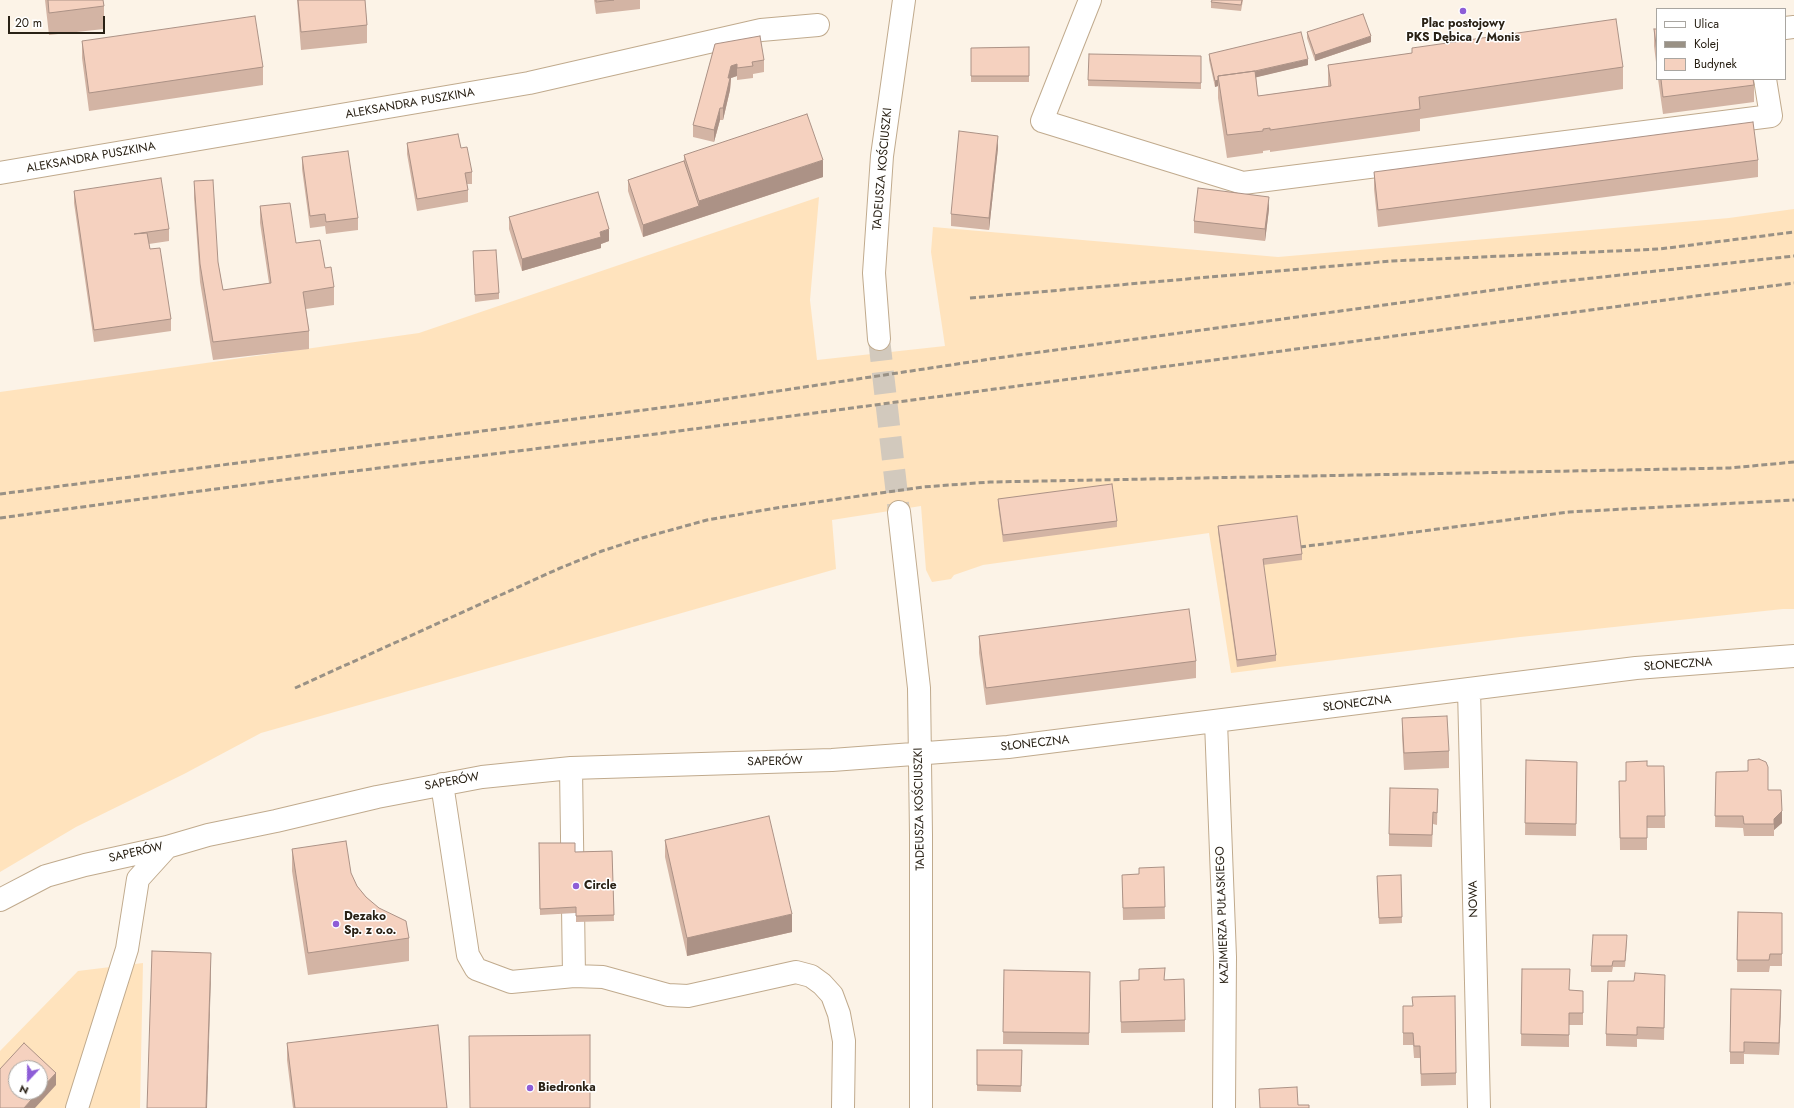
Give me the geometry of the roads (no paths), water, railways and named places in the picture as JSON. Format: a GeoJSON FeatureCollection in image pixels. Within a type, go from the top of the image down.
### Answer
{"type":"FeatureCollection","features":[{"type":"Feature","properties":{"kind":"street","name":"TADEUSZA KOŚCIUSZKI"},"geometry":{"type":"LineString","coordinates":[[879,339],[874,273],[882,156],[904,0]]}},
{"type":"Feature","properties":{"kind":"street"},"geometry":{"type":"LineString","coordinates":[[1090,0],[1042,120],[1243,183],[1771,116],[1765,80]]}},
{"type":"Feature","properties":{"kind":"street","name":"ALEKSANDRA PUSZKINA"},"geometry":{"type":"LineString","coordinates":[[0,173],[521,85],[761,30],[818,25]]}},
{"type":"Feature","properties":{"kind":"street","name":"TADEUSZA KOŚCIUSZKI"},"geometry":{"type":"LineString","coordinates":[[899,512],[920,688],[921,1108]]}},
{"type":"Feature","properties":{"kind":"street","name":"SŁONECZNA"},"geometry":{"type":"LineString","coordinates":[[920,754],[1008,747],[1636,668],[1794,656]]}},
{"type":"Feature","properties":{"kind":"street","name":"NOWA"},"geometry":{"type":"LineString","coordinates":[[1469,689],[1479,1108]]}},
{"type":"Feature","properties":{"kind":"street","name":"KAZIMIERZA PUŁASKIEGO"},"geometry":{"type":"LineString","coordinates":[[1216,722],[1225,957],[1224,1108]]}},
{"type":"Feature","properties":{"kind":"street","name":"SAPERÓW"},"geometry":{"type":"LineString","coordinates":[[0,900],[46,876],[85,865],[167,847],[208,835],[442,784],[526,771],[571,768],[832,760],[920,754]]}},
{"type":"Feature","properties":{"kind":"street"},"geometry":{"type":"LineString","coordinates":[[571,768],[574,976]]}},
{"type":"Feature","properties":{"kind":"street"},"geometry":{"type":"LineString","coordinates":[[442,784],[468,955],[476,969],[511,982],[574,976],[603,977],[668,995],[688,996],[782,974],[796,972],[811,976],[822,984],[832,995],[839,1014],[844,1041],[843,1108]]}},
{"type":"Feature","properties":{"kind":"street"},"geometry":{"type":"LineString","coordinates":[[77,1108],[127,949],[138,879],[167,847]]}},
{"type":"Feature","properties":{"kind":"tunnel"},"geometry":{"type":"LineString","coordinates":[[879,339],[899,512]]}},
{"type":"Feature","properties":{"kind":"railway"},"geometry":{"type":"LineString","coordinates":[[970,298],[1392,261],[1660,249],[1794,232]]}},
{"type":"Feature","properties":{"kind":"railway"},"geometry":{"type":"LineString","coordinates":[[0,494],[705,402],[997,358],[1538,284],[1794,256]]}},
{"type":"Feature","properties":{"kind":"railway"},"geometry":{"type":"LineString","coordinates":[[0,518],[290,479],[656,434],[1794,283]]}},
{"type":"Feature","properties":{"kind":"railway"},"geometry":{"type":"LineString","coordinates":[[295,688],[558,569],[602,551],[707,520],[782,507],[923,487],[990,482],[1730,468],[1794,462]]}},
{"type":"Feature","properties":{"kind":"railway"},"geometry":{"type":"LineString","coordinates":[[1300,547],[1569,512],[1794,500]]}},
{"type":"Feature","properties":{"kind":"place","name":"Plac postojowy PKS Dębica / Monis"},"geometry":{"type":"Point","coordinates":[1463,11]}},
{"type":"Feature","properties":{"kind":"place","name":"Circle"},"geometry":{"type":"Point","coordinates":[576,886]}},
{"type":"Feature","properties":{"kind":"place","name":"Dezako Sp. z o.o."},"geometry":{"type":"Point","coordinates":[336,924]}},
{"type":"Feature","properties":{"kind":"place","name":"Biedronka"},"geometry":{"type":"Point","coordinates":[530,1088]}}]}
